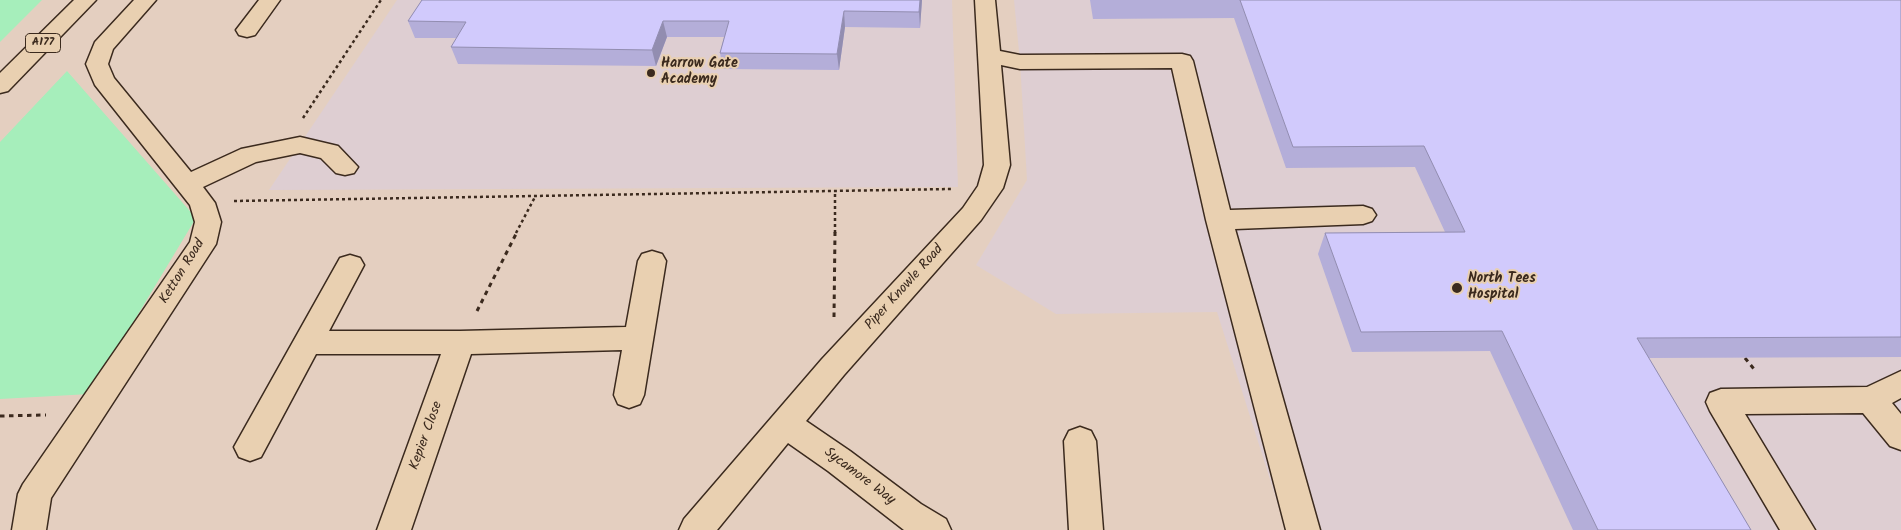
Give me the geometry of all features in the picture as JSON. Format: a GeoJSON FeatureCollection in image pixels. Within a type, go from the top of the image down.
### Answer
{"type":"FeatureCollection","features":[{"type":"Feature","properties":{"kind":"street","name":"A177"},"geometry":{"type":"LineString","coordinates":[[0,86],[86,0]]}},
{"type":"Feature","properties":{"kind":"street","name":"Ketton Road"},"geometry":{"type":"LineString","coordinates":[[29,530],[35,494],[203,244],[208,222],[194,193],[103,80],[97,64],[103,47],[146,0]]}},
{"type":"Feature","properties":{"kind":"street"},"geometry":{"type":"LineString","coordinates":[[247,30],[270,0]]}},
{"type":"Feature","properties":{"kind":"street","name":"Piper Knowle Road"},"geometry":{"type":"LineString","coordinates":[[696,530],[833,367],[972,214],[990,188],[997,165],[985,0]]}},
{"type":"Feature","properties":{"kind":"street"},"geometry":{"type":"LineString","coordinates":[[989,56],[1020,62],[1182,61],[1218,220],[1303,530]]}},
{"type":"Feature","properties":{"kind":"street"},"geometry":{"type":"LineString","coordinates":[[194,193],[250,155],[300,145],[329,152],[345,167]]}},
{"type":"Feature","properties":{"kind":"street"},"geometry":{"type":"LineString","coordinates":[[1218,220],[1363,215]]}},
{"type":"Feature","properties":{"kind":"street"},"geometry":{"type":"LineString","coordinates":[[629,395],[652,261]]}},
{"type":"Feature","properties":{"kind":"street"},"geometry":{"type":"LineString","coordinates":[[250,447],[350,265]]}},
{"type":"Feature","properties":{"kind":"street"},"geometry":{"type":"LineString","coordinates":[[307,342],[460,343],[639,338]]}},
{"type":"Feature","properties":{"kind":"street","name":"Kepier Close"},"geometry":{"type":"LineString","coordinates":[[394,530],[460,343]]}},
{"type":"Feature","properties":{"kind":"street"},"geometry":{"type":"LineString","coordinates":[[1798,530],[1721,402],[1871,400],[1901,383]]}},
{"type":"Feature","properties":{"kind":"street"},"geometry":{"type":"LineString","coordinates":[[1871,400],[1901,437]]}},
{"type":"Feature","properties":{"kind":"street","name":"Sycamore Way"},"geometry":{"type":"LineString","coordinates":[[784,424],[839,461],[909,515],[934,530]]}},
{"type":"Feature","properties":{"kind":"street"},"geometry":{"type":"LineString","coordinates":[[1080,441],[1086,530]]}},
{"type":"Feature","properties":{"kind":"path"},"geometry":{"type":"LineString","coordinates":[[300,122],[380,0]]}},
{"type":"Feature","properties":{"kind":"path"},"geometry":{"type":"LineString","coordinates":[[194,193],[249,200],[990,188]]}},
{"type":"Feature","properties":{"kind":"path"},"geometry":{"type":"LineString","coordinates":[[833,367],[835,192]]}},
{"type":"Feature","properties":{"kind":"path"},"geometry":{"type":"LineString","coordinates":[[460,343],[536,195]]}},
{"type":"Feature","properties":{"kind":"shaded area","name":"Harrow Gate Academy"},"geometry":{"type":"Polygon","coordinates":[[[397,0],[952,0],[958,187],[269,190],[397,0]]]}},
{"type":"Feature","properties":{"kind":"shaded area","name":"North Tees Hospital"},"geometry":{"type":"Polygon","coordinates":[[[1014,0],[1901,0],[1901,530],[1286,530],[1217,312],[1056,314],[976,265],[1027,180],[1020,62],[1014,0]]]}},
{"type":"Feature","properties":{"kind":"green space"},"geometry":{"type":"Polygon","coordinates":[[[0,0],[42,0],[0,42],[0,0]]]}},
{"type":"Feature","properties":{"kind":"green space"},"geometry":{"type":"Polygon","coordinates":[[[67,71],[196,218],[90,394],[0,399],[0,142],[67,71]]]}},
{"type":"Feature","properties":{"kind":"building"},"geometry":{"type":"Polygon","coordinates":[[[422,0],[920,0],[919,12],[844,11],[837,54],[720,53],[729,21],[663,21],[652,50],[451,47],[466,22],[408,21],[422,0]]]}},
{"type":"Feature","properties":{"kind":"building"},"geometry":{"type":"Polygon","coordinates":[[[1240,0],[1901,0],[1901,337],[1637,338],[1751,530],[1598,530],[1502,331],[1361,332],[1325,233],[1465,232],[1424,146],[1293,147],[1240,0]]]}},
{"type":"Feature","properties":{"kind":"place","name":"Harrow Gate Academy"},"geometry":{"type":"Point","coordinates":[651,73]}},
{"type":"Feature","properties":{"kind":"place","name":"North Tees Hospital"},"geometry":{"type":"Point","coordinates":[1457,288]}}]}
